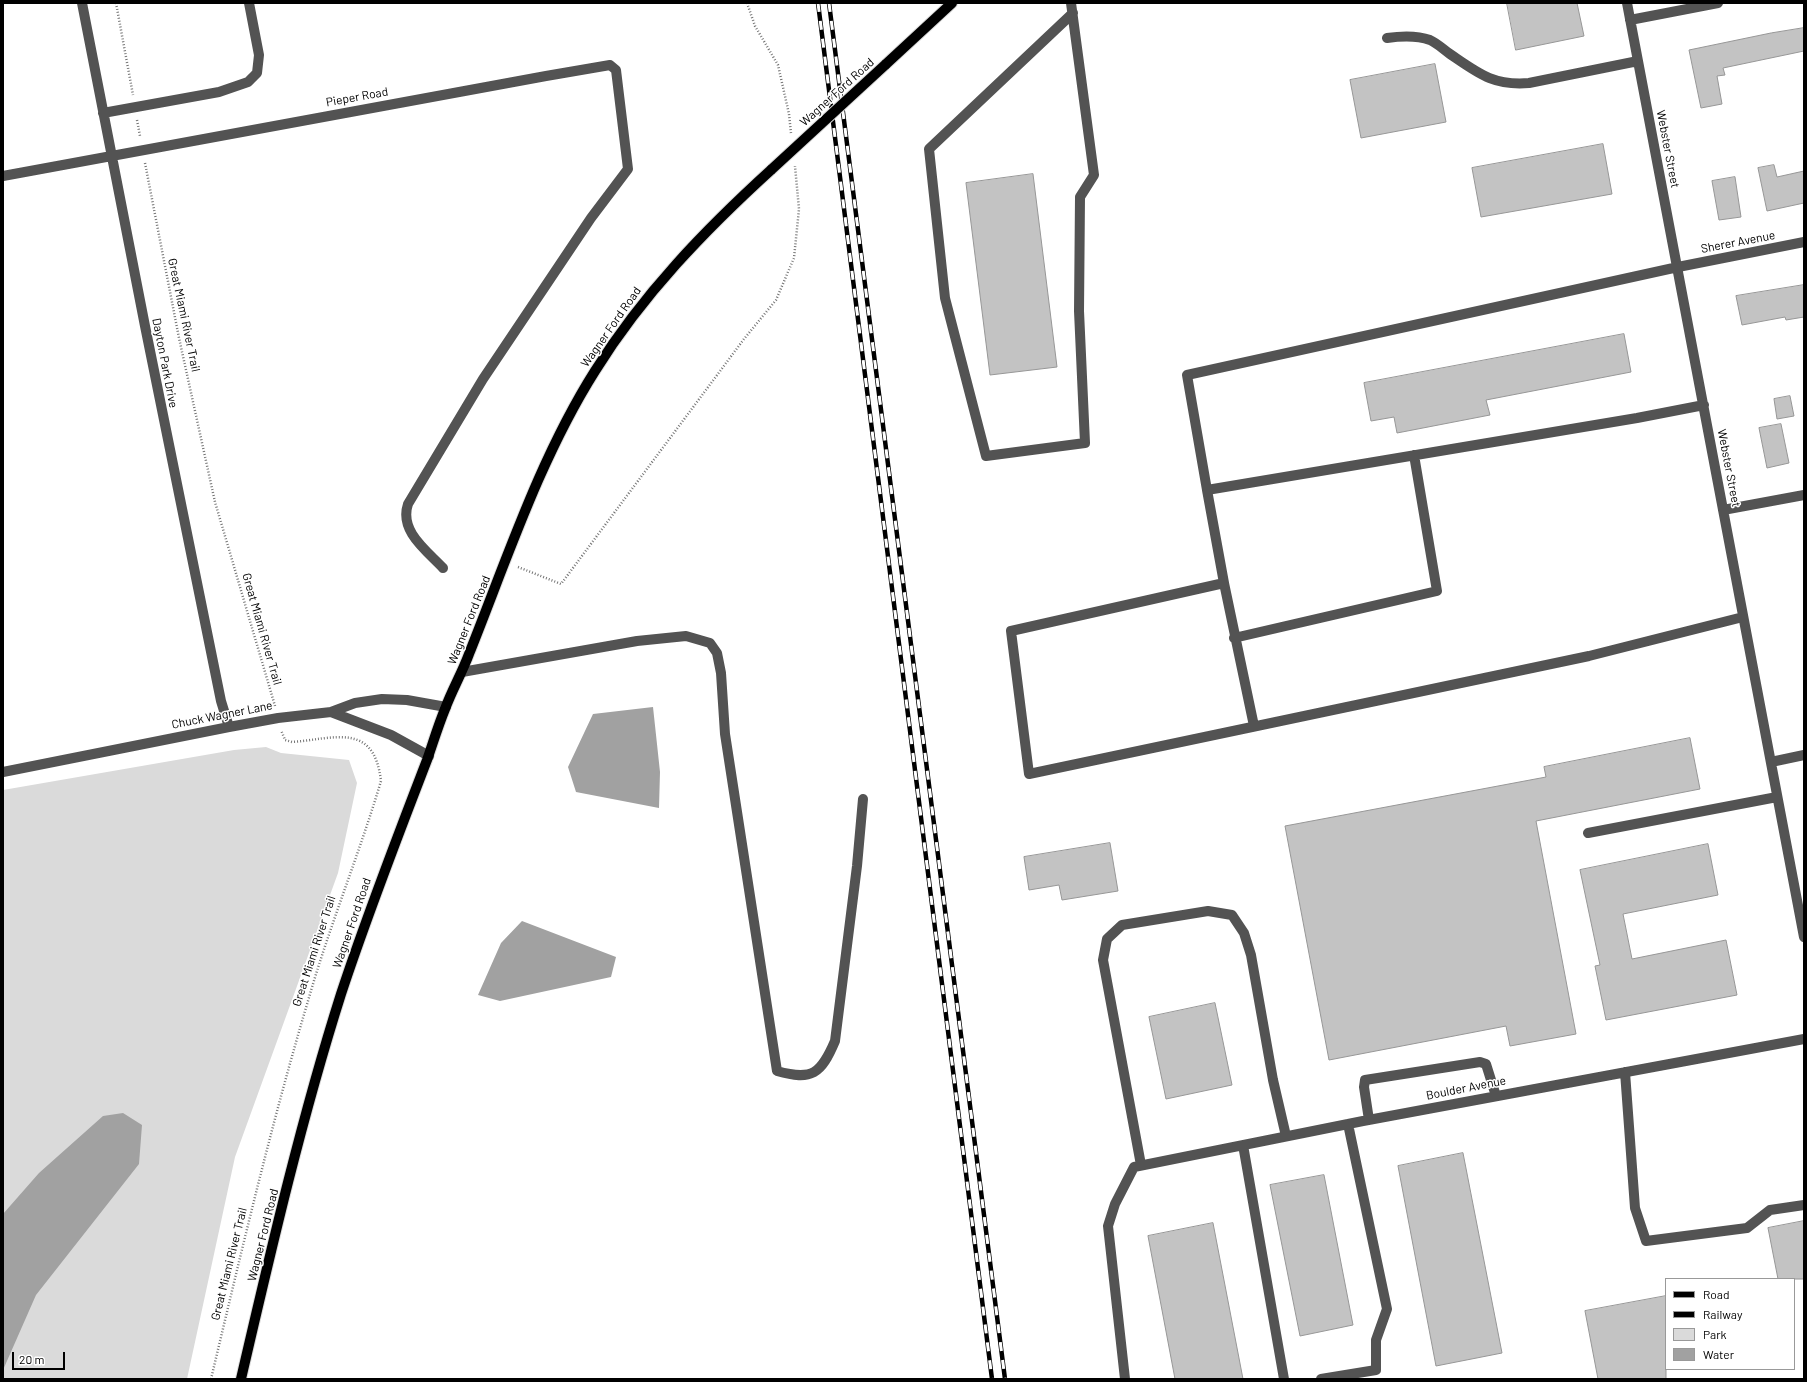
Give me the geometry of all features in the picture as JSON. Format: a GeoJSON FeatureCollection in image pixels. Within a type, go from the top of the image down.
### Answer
{"type":"FeatureCollection","features":[{"type":"Feature","properties":{"kind":"main road","name":"Wagner Ford Road"},"geometry":{"type":"LineString","coordinates":[[240,1379],[292,1170],[341,996],[376,891],[429,756],[446,706],[462,672],[536,487],[562,429],[594,372],[627,323],[682,256],[772,169],[952,3]]}},
{"type":"Feature","properties":{"kind":"street","name":"Dayton Park Drive"},"geometry":{"type":"LineString","coordinates":[[82,3],[111,156],[221,701],[229,727]]}},
{"type":"Feature","properties":{"kind":"street"},"geometry":{"type":"LineString","coordinates":[[103,113],[219,92],[248,82],[257,73],[259,55],[249,3]]}},
{"type":"Feature","properties":{"kind":"street","name":"Webster Street"},"geometry":{"type":"LineString","coordinates":[[1627,3],[1804,937]]}},
{"type":"Feature","properties":{"kind":"street"},"geometry":{"type":"LineString","coordinates":[[1630,20],[1718,3]]}},
{"type":"Feature","properties":{"kind":"street"},"geometry":{"type":"LineString","coordinates":[[1072,8],[1094,175],[1080,197],[1079,312],[1085,443],[986,456],[945,298],[929,149],[1072,8]]}},
{"type":"Feature","properties":{"kind":"street"},"geometry":{"type":"LineString","coordinates":[[1387,38],[1405,36],[1430,40],[1485,77],[1501,83],[1529,83],[1638,61]]}},
{"type":"Feature","properties":{"kind":"street","name":"Pieper Road"},"geometry":{"type":"LineString","coordinates":[[3,176],[546,76],[610,65],[616,70],[628,169],[591,218],[483,379],[408,504],[405,514],[406,524],[413,536],[443,568]]}},
{"type":"Feature","properties":{"kind":"street","name":"Sherer Avenue"},"geometry":{"type":"LineString","coordinates":[[1207,490],[1187,375],[1678,267],[1804,242]]}},
{"type":"Feature","properties":{"kind":"street"},"geometry":{"type":"LineString","coordinates":[[1254,726],[1234,638],[1207,490],[1704,406]]}},
{"type":"Feature","properties":{"kind":"street"},"geometry":{"type":"LineString","coordinates":[[1234,638],[1437,591],[1414,455]]}},
{"type":"Feature","properties":{"kind":"street"},"geometry":{"type":"LineString","coordinates":[[1723,510],[1804,495]]}},
{"type":"Feature","properties":{"kind":"street"},"geometry":{"type":"LineString","coordinates":[[1224,583],[1011,631],[1029,774],[1589,656],[1743,616]]}},
{"type":"Feature","properties":{"kind":"street"},"geometry":{"type":"LineString","coordinates":[[462,672],[651,640],[686,636],[710,643],[717,653],[721,673],[725,734],[777,1071],[794,1076],[809,1075],[820,1067],[828,1058],[834,1041],[857,866],[863,799]]}},
{"type":"Feature","properties":{"kind":"street","name":"Chuck Wagner Lane"},"geometry":{"type":"LineString","coordinates":[[3,772],[278,718],[331,712],[355,703],[382,699],[407,700],[446,706]]}},
{"type":"Feature","properties":{"kind":"street"},"geometry":{"type":"LineString","coordinates":[[331,712],[391,735],[429,756]]}},
{"type":"Feature","properties":{"kind":"street"},"geometry":{"type":"LineString","coordinates":[[1770,762],[1804,755]]}},
{"type":"Feature","properties":{"kind":"street"},"geometry":{"type":"LineString","coordinates":[[1588,833],[1777,797]]}},
{"type":"Feature","properties":{"kind":"street"},"geometry":{"type":"LineString","coordinates":[[1125,1379],[1108,1226],[1115,1204],[1138,1166],[1103,960],[1107,940],[1122,924],[1208,911],[1232,916],[1244,933],[1252,955],[1273,1080],[1286,1136]]}},
{"type":"Feature","properties":{"kind":"street","name":"Boulder Avenue"},"geometry":{"type":"LineString","coordinates":[[1138,1166],[1348,1124],[1804,1039]]}},
{"type":"Feature","properties":{"kind":"street"},"geometry":{"type":"LineString","coordinates":[[1370,1120],[1364,1086],[1366,1080],[1480,1062],[1486,1064],[1496,1096]]}},
{"type":"Feature","properties":{"kind":"street"},"geometry":{"type":"LineString","coordinates":[[1625,1072],[1635,1208],[1646,1241],[1747,1228],[1770,1210],[1804,1205]]}},
{"type":"Feature","properties":{"kind":"street"},"geometry":{"type":"LineString","coordinates":[[1321,1379],[1376,1370],[1376,1340],[1387,1309],[1348,1124]]}},
{"type":"Feature","properties":{"kind":"street"},"geometry":{"type":"LineString","coordinates":[[1243,1145],[1284,1379]]}},
{"type":"Feature","properties":{"kind":"path","name":"Great Miami River Trail"},"geometry":{"type":"LineString","coordinates":[[116,3],[142,151],[179,338],[215,502],[282,736],[285,740],[292,742],[342,736],[352,738],[364,743],[373,754],[380,767],[381,782],[341,895],[308,1001],[254,1201],[211,1379]]}},
{"type":"Feature","properties":{"kind":"path"},"geometry":{"type":"LineString","coordinates":[[747,3],[755,26],[778,65],[789,114],[792,136]]}},
{"type":"Feature","properties":{"kind":"path"},"geometry":{"type":"LineString","coordinates":[[506,562],[561,584],[744,339],[776,300],[794,258],[799,209],[794,165]]}},
{"type":"Feature","properties":{"kind":"green space"},"geometry":{"type":"Polygon","coordinates":[[[266,747],[281,753],[349,760],[357,783],[338,873],[235,1157],[187,1379],[3,1379],[3,790],[234,750],[266,747]]]}},
{"type":"Feature","properties":{"kind":"water"},"geometry":{"type":"Polygon","coordinates":[[[653,707],[660,772],[659,808],[576,792],[568,767],[593,714],[653,707]]]}},
{"type":"Feature","properties":{"kind":"water"},"geometry":{"type":"Polygon","coordinates":[[[522,921],[616,957],[611,977],[500,1001],[478,995],[501,943],[522,921]]]}},
{"type":"Feature","properties":{"kind":"water"},"geometry":{"type":"Polygon","coordinates":[[[123,1113],[142,1125],[139,1164],[36,1295],[3,1370],[3,1214],[39,1173],[103,1116],[123,1113]]]}},
{"type":"Feature","properties":{"kind":"building"},"geometry":{"type":"Polygon","coordinates":[[[1507,3],[1577,3],[1584,36],[1516,50],[1507,3]]]}},
{"type":"Feature","properties":{"kind":"building"},"geometry":{"type":"Polygon","coordinates":[[[1804,28],[1804,51],[1723,68],[1725,75],[1717,76],[1722,104],[1701,108],[1689,50],[1771,33],[1804,28]]]}},
{"type":"Feature","properties":{"kind":"building"},"geometry":{"type":"Polygon","coordinates":[[[1435,64],[1446,122],[1361,138],[1350,80],[1435,64]]]}},
{"type":"Feature","properties":{"kind":"building"},"geometry":{"type":"Polygon","coordinates":[[[1603,144],[1612,194],[1481,217],[1472,168],[1603,144]]]}},
{"type":"Feature","properties":{"kind":"building"},"geometry":{"type":"Polygon","coordinates":[[[1774,165],[1777,177],[1804,171],[1804,203],[1767,211],[1758,168],[1774,165]]]}},
{"type":"Feature","properties":{"kind":"building"},"geometry":{"type":"Polygon","coordinates":[[[1033,174],[1057,367],[990,375],[966,183],[1033,174]]]}},
{"type":"Feature","properties":{"kind":"building"},"geometry":{"type":"Polygon","coordinates":[[[1735,177],[1741,217],[1719,220],[1712,181],[1735,177]]]}},
{"type":"Feature","properties":{"kind":"building"},"geometry":{"type":"Polygon","coordinates":[[[1804,285],[1804,317],[1786,320],[1785,317],[1742,325],[1736,296],[1804,285]]]}},
{"type":"Feature","properties":{"kind":"building"},"geometry":{"type":"Polygon","coordinates":[[[1624,334],[1631,372],[1486,400],[1490,415],[1397,433],[1394,417],[1371,421],[1364,383],[1624,334]]]}},
{"type":"Feature","properties":{"kind":"building"},"geometry":{"type":"Polygon","coordinates":[[[1790,396],[1794,416],[1777,419],[1774,399],[1790,396]]]}},
{"type":"Feature","properties":{"kind":"building"},"geometry":{"type":"Polygon","coordinates":[[[1781,424],[1789,463],[1767,468],[1759,428],[1781,424]]]}},
{"type":"Feature","properties":{"kind":"building"},"geometry":{"type":"Polygon","coordinates":[[[1690,738],[1700,789],[1536,821],[1576,1034],[1510,1046],[1506,1026],[1329,1060],[1285,826],[1546,777],[1544,767],[1690,738]]]}},
{"type":"Feature","properties":{"kind":"building"},"geometry":{"type":"Polygon","coordinates":[[[1110,843],[1118,891],[1062,900],[1059,885],[1029,890],[1024,857],[1110,843]]]}},
{"type":"Feature","properties":{"kind":"building"},"geometry":{"type":"Polygon","coordinates":[[[1708,844],[1718,895],[1623,914],[1632,959],[1726,940],[1737,995],[1606,1020],[1595,966],[1600,965],[1580,870],[1708,844]]]}},
{"type":"Feature","properties":{"kind":"building"},"geometry":{"type":"Polygon","coordinates":[[[1215,1003],[1232,1085],[1166,1099],[1149,1017],[1215,1003]]]}},
{"type":"Feature","properties":{"kind":"building"},"geometry":{"type":"Polygon","coordinates":[[[1463,1153],[1502,1353],[1436,1366],[1398,1166],[1463,1153]]]}},
{"type":"Feature","properties":{"kind":"building"},"geometry":{"type":"Polygon","coordinates":[[[1324,1175],[1353,1325],[1300,1336],[1270,1185],[1324,1175]]]}},
{"type":"Feature","properties":{"kind":"building"},"geometry":{"type":"Polygon","coordinates":[[[1804,1221],[1804,1279],[1778,1278],[1768,1228],[1804,1221]]]}},
{"type":"Feature","properties":{"kind":"building"},"geometry":{"type":"Polygon","coordinates":[[[1213,1223],[1243,1379],[1175,1379],[1148,1236],[1213,1223]]]}},
{"type":"Feature","properties":{"kind":"building"},"geometry":{"type":"Polygon","coordinates":[[[1665,1296],[1666,1379],[1598,1379],[1585,1311],[1665,1296]]]}},
{"type":"Feature","properties":{"kind":"railway"},"geometry":{"type":"LineString","coordinates":[[818,3],[992,1379]]}},
{"type":"Feature","properties":{"kind":"railway"},"geometry":{"type":"LineString","coordinates":[[829,3],[1005,1379]]}}]}
